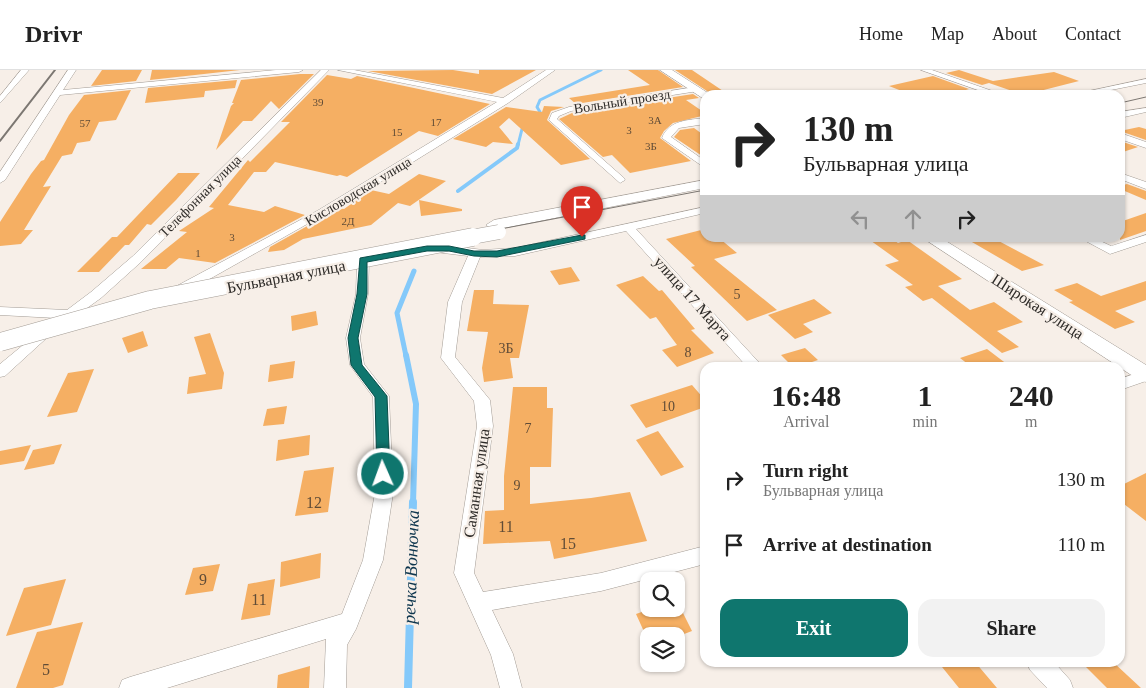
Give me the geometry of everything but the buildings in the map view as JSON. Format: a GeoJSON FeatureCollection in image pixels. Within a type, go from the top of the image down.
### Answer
{"type":"FeatureCollection","features":[{"type":"Feature","properties":{"kind":"main road"},"geometry":{"type":"LineString","coordinates":[[665,70],[700,92]]}},
{"type":"Feature","properties":{"kind":"main road"},"geometry":{"type":"LineString","coordinates":[[0,342],[159,298],[700,185]]}},
{"type":"Feature","properties":{"kind":"main road"},"geometry":{"type":"LineString","coordinates":[[0,332],[151,290],[700,194]]}},
{"type":"Feature","properties":{"kind":"main road","name":"Широкая улица"},"geometry":{"type":"LineString","coordinates":[[937,242],[1146,375]]}},
{"type":"Feature","properties":{"kind":"street"},"geometry":{"type":"LineString","coordinates":[[0,101],[25,70]]}},
{"type":"Feature","properties":{"kind":"street"},"geometry":{"type":"LineString","coordinates":[[0,180],[72,70]]}},
{"type":"Feature","properties":{"kind":"street"},"geometry":{"type":"LineString","coordinates":[[56,93],[299,70]]}},
{"type":"Feature","properties":{"kind":"street","name":"Телефонная улица"},"geometry":{"type":"LineString","coordinates":[[0,372],[46,331],[96,295],[137,260],[325,70]]}},
{"type":"Feature","properties":{"kind":"street"},"geometry":{"type":"LineString","coordinates":[[342,70],[506,101]]}},
{"type":"Feature","properties":{"kind":"street","name":"Кисловодская улица"},"geometry":{"type":"LineString","coordinates":[[159,301],[238,260],[365,188],[506,101],[551,70]]}},
{"type":"Feature","properties":{"kind":"street"},"geometry":{"type":"LineString","coordinates":[[925,70],[985,90]]}},
{"type":"Feature","properties":{"kind":"street"},"geometry":{"type":"LineString","coordinates":[[1100,90],[1146,81]]}},
{"type":"Feature","properties":{"kind":"street","name":"Вольный проезд"},"geometry":{"type":"LineString","coordinates":[[620,180],[553,120],[555,115],[569,109],[700,92]]}},
{"type":"Feature","properties":{"kind":"street"},"geometry":{"type":"LineString","coordinates":[[1125,114],[1146,110]]}},
{"type":"Feature","properties":{"kind":"street"},"geometry":{"type":"LineString","coordinates":[[700,122],[674,126],[668,132],[666,138],[700,162]]}},
{"type":"Feature","properties":{"kind":"street"},"geometry":{"type":"LineString","coordinates":[[1125,138],[1146,145]]}},
{"type":"Feature","properties":{"kind":"street"},"geometry":{"type":"LineString","coordinates":[[1125,178],[1146,186]]}},
{"type":"Feature","properties":{"kind":"street","name":"Бульварная улица"},"geometry":{"type":"LineString","coordinates":[[46,331],[159,301],[427,248],[449,248],[474,254],[515,252],[700,211]]}},
{"type":"Feature","properties":{"kind":"street","name":"улица 17 Марта"},"geometry":{"type":"LineString","coordinates":[[629,227],[751,362]]}},
{"type":"Feature","properties":{"kind":"street"},"geometry":{"type":"LineString","coordinates":[[1094,242],[1110,250],[1146,238]]}},
{"type":"Feature","properties":{"kind":"street","name":"Саманная улица"},"geometry":{"type":"LineString","coordinates":[[474,254],[455,302],[448,358],[482,400],[485,426],[464,573],[476,603],[502,654],[511,688]]}},
{"type":"Feature","properties":{"kind":"street"},"geometry":{"type":"LineString","coordinates":[[335,688],[336,642],[349,622],[373,560],[384,493],[381,396],[357,365],[353,338],[362,294],[363,260]]}},
{"type":"Feature","properties":{"kind":"street"},"geometry":{"type":"LineString","coordinates":[[0,311],[70,314]]}},
{"type":"Feature","properties":{"kind":"street"},"geometry":{"type":"LineString","coordinates":[[1125,383],[1146,375]]}},
{"type":"Feature","properties":{"kind":"street"},"geometry":{"type":"LineString","coordinates":[[476,603],[601,582],[700,556]]}},
{"type":"Feature","properties":{"kind":"street"},"geometry":{"type":"LineString","coordinates":[[130,688],[349,622]]}},
{"type":"Feature","properties":{"kind":"street"},"geometry":{"type":"LineString","coordinates":[[1043,667],[1062,688]]}},
{"type":"Feature","properties":{"kind":"waterway","name":"речка Вонючка"},"geometry":{"type":"LineString","coordinates":[[538,118],[540,112],[537,107],[540,100],[601,70]]}},
{"type":"Feature","properties":{"kind":"waterway","name":"речка Вонючка"},"geometry":{"type":"LineString","coordinates":[[518,145],[522,129],[528,127]]}},
{"type":"Feature","properties":{"kind":"waterway","name":"речка Вонючка"},"geometry":{"type":"LineString","coordinates":[[458,191],[517,148],[518,144]]}},
{"type":"Feature","properties":{"kind":"waterway","name":"речка Вонючка"},"geometry":{"type":"LineString","coordinates":[[406,356],[397,313],[414,271]]}},
{"type":"Feature","properties":{"kind":"waterway","name":"речка Вонючка"},"geometry":{"type":"LineString","coordinates":[[406,355],[416,404],[413,503]]}},
{"type":"Feature","properties":{"kind":"waterway","name":"речка Вонючка"},"geometry":{"type":"LineString","coordinates":[[408,688],[413,502]]}},
{"type":"Feature","properties":{"kind":"tram line"},"geometry":{"type":"LineString","coordinates":[[1125,102],[1146,97]]}},
{"type":"Feature","properties":{"kind":"tram line"},"geometry":{"type":"LineString","coordinates":[[0,339],[101,310],[186,289],[700,191]]}},
{"type":"Feature","properties":{"kind":"railway"},"geometry":{"type":"LineString","coordinates":[[0,141],[55,70]]}},
{"type":"Feature","properties":{"kind":"route"},"geometry":{"type":"LineString","coordinates":[[383,474],[381,396],[357,365],[353,338],[362,294],[363,260],[427,248],[449,248],[474,254],[497,254],[515,252],[582,237]]}}]}
